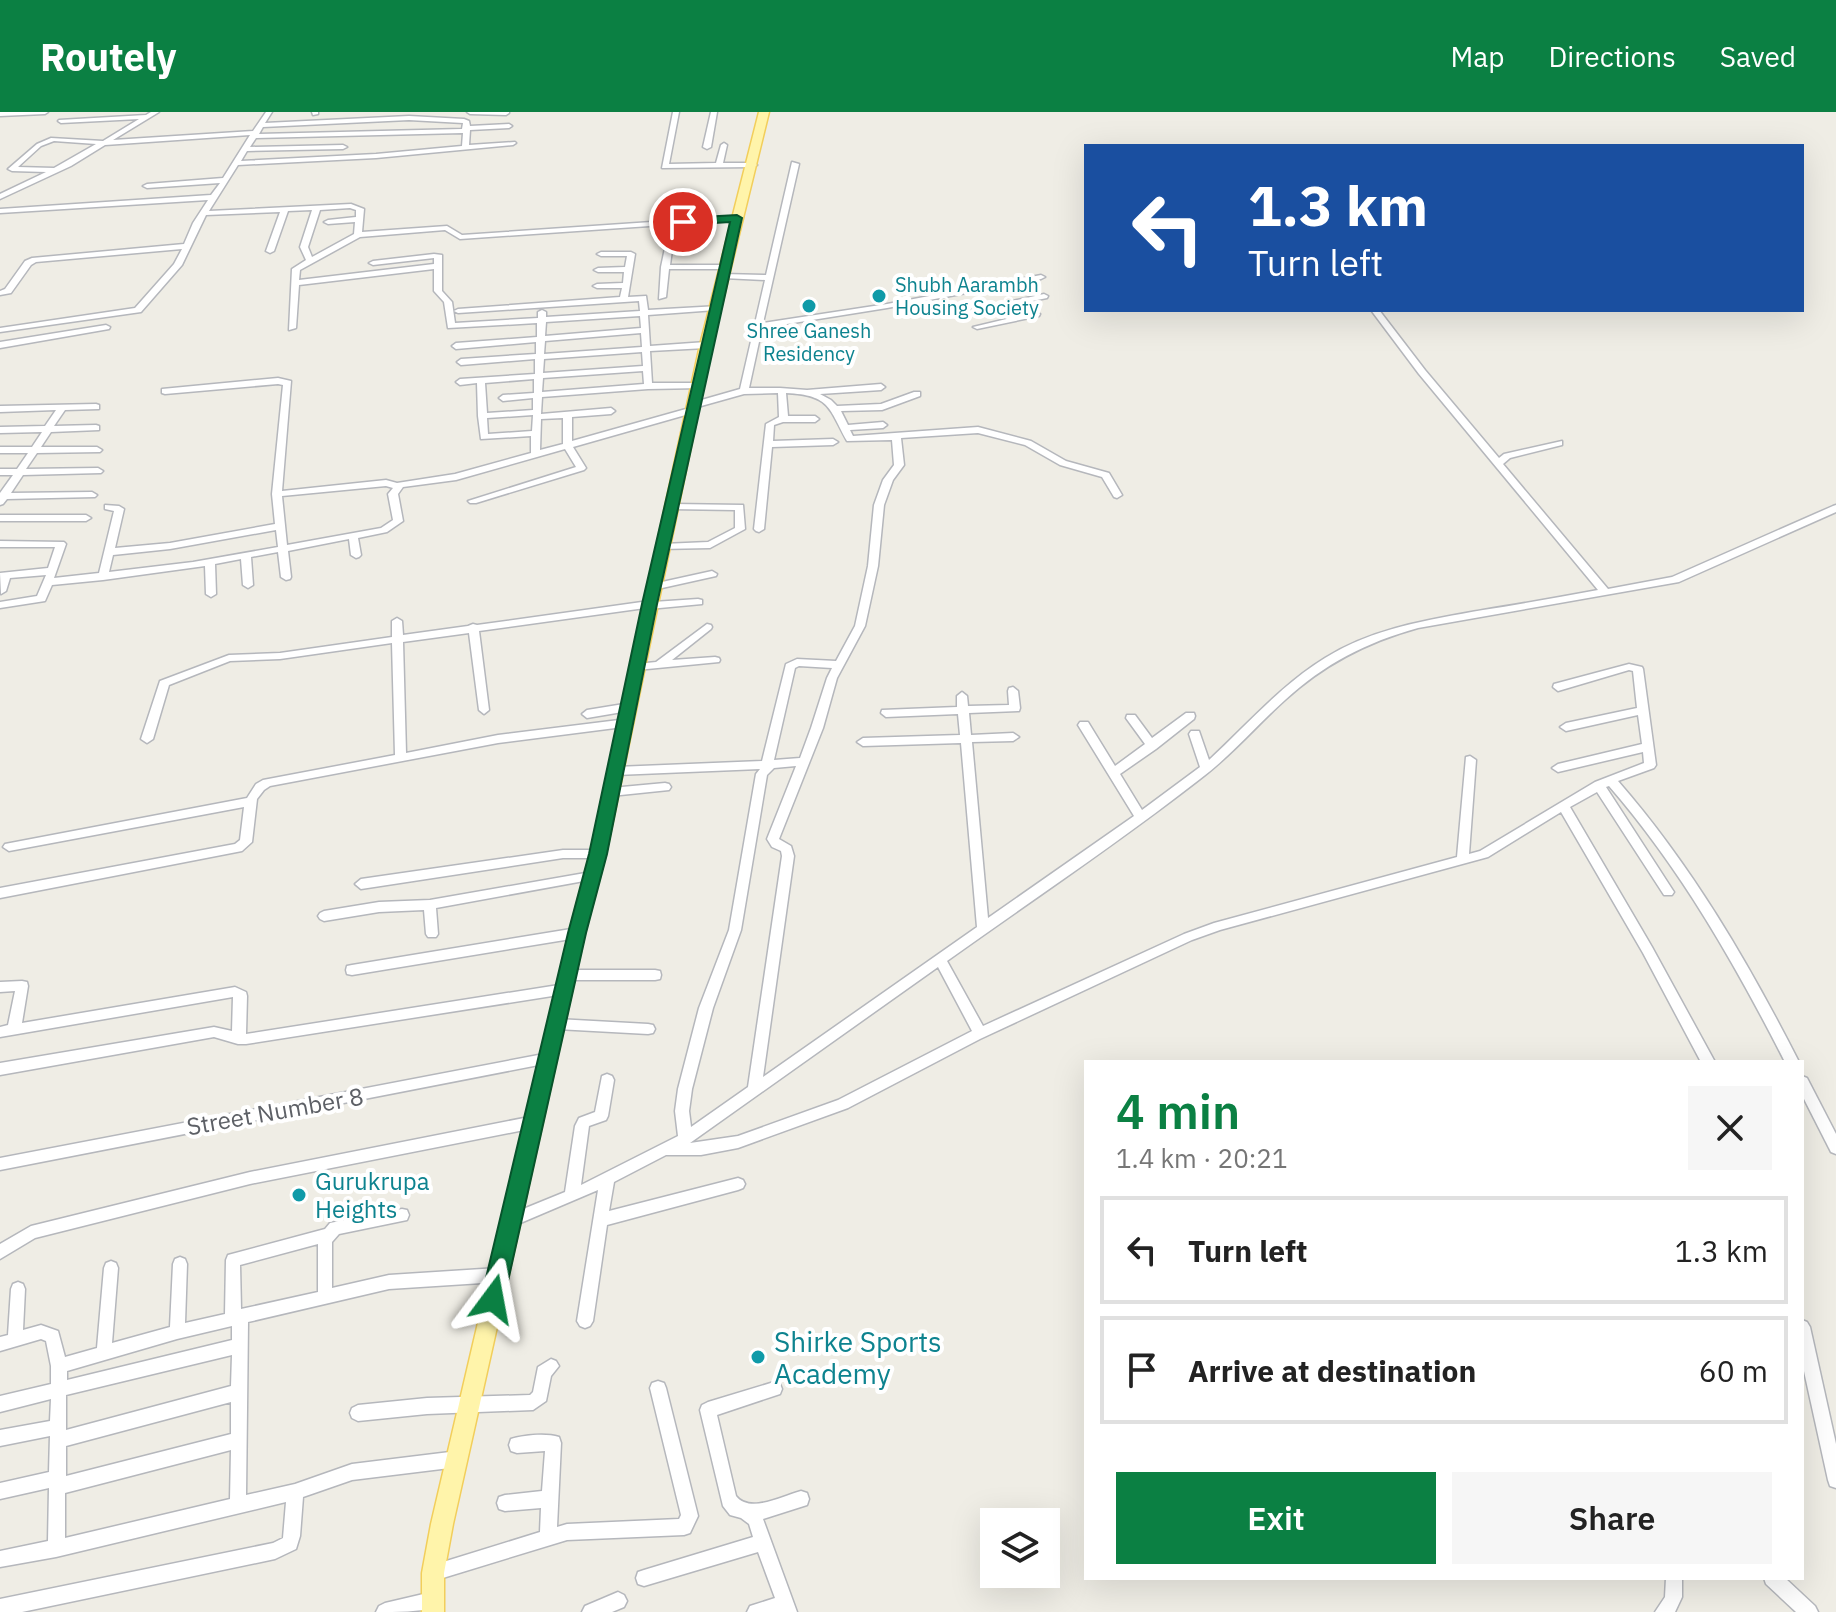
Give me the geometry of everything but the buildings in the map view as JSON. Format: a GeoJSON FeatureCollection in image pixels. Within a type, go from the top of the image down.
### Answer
{"type":"FeatureCollection","features":[{"type":"Feature","properties":{"kind":"main road"},"geometry":{"type":"LineString","coordinates":[[432,1606],[433,1573],[498,1275],[598,854],[706,345],[764,112]]}},
{"type":"Feature","properties":{"kind":"street"},"geometry":{"type":"LineString","coordinates":[[0,114],[45,112]]}},
{"type":"Feature","properties":{"kind":"street"},"geometry":{"type":"LineString","coordinates":[[0,197],[106,143],[156,112]]}},
{"type":"Feature","properties":{"kind":"street"},"geometry":{"type":"LineString","coordinates":[[0,330],[138,310],[178,265],[185,246],[269,112]]}},
{"type":"Feature","properties":{"kind":"street"},"geometry":{"type":"LineString","coordinates":[[470,112],[506,113]]}},
{"type":"Feature","properties":{"kind":"street"},"geometry":{"type":"LineString","coordinates":[[676,112],[665,166],[753,165]]}},
{"type":"Feature","properties":{"kind":"street"},"geometry":{"type":"LineString","coordinates":[[707,147],[714,112]]}},
{"type":"Feature","properties":{"kind":"street"},"geometry":{"type":"LineString","coordinates":[[56,170],[12,169],[49,140],[106,143],[257,131],[387,116],[467,122],[465,147]]}},
{"type":"Feature","properties":{"kind":"street"},"geometry":{"type":"LineString","coordinates":[[61,121],[147,117]]}},
{"type":"Feature","properties":{"kind":"street"},"geometry":{"type":"LineString","coordinates":[[413,139],[509,126]]}},
{"type":"Feature","properties":{"kind":"street"},"geometry":{"type":"LineString","coordinates":[[257,131],[464,132]]}},
{"type":"Feature","properties":{"kind":"street"},"geometry":{"type":"LineString","coordinates":[[237,163],[376,156],[513,143]]}},
{"type":"Feature","properties":{"kind":"street"},"geometry":{"type":"LineString","coordinates":[[719,166],[724,145]]}},
{"type":"Feature","properties":{"kind":"street"},"geometry":{"type":"LineString","coordinates":[[245,149],[343,147]]}},
{"type":"Feature","properties":{"kind":"street"},"geometry":{"type":"LineString","coordinates":[[744,391],[795,164]]}},
{"type":"Feature","properties":{"kind":"street"},"geometry":{"type":"LineString","coordinates":[[147,186],[226,180]]}},
{"type":"Feature","properties":{"kind":"street"},"geometry":{"type":"LineString","coordinates":[[0,211],[213,200]]}},
{"type":"Feature","properties":{"kind":"street"},"geometry":{"type":"LineString","coordinates":[[0,218],[213,200]]}},
{"type":"Feature","properties":{"kind":"street"},"geometry":{"type":"LineString","coordinates":[[206,213],[356,206],[360,209],[358,235]]}},
{"type":"Feature","properties":{"kind":"street"},"geometry":{"type":"LineString","coordinates":[[311,262],[304,247],[317,207]]}},
{"type":"Feature","properties":{"kind":"street"},"geometry":{"type":"LineString","coordinates":[[270,251],[285,209]]}},
{"type":"Feature","properties":{"kind":"street"},"geometry":{"type":"LineString","coordinates":[[292,328],[296,269],[358,235],[447,228],[460,237],[737,218]]}},
{"type":"Feature","properties":{"kind":"street"},"geometry":{"type":"LineString","coordinates":[[328,222],[358,219]]}},
{"type":"Feature","properties":{"kind":"street"},"geometry":{"type":"LineString","coordinates":[[0,293],[8,291],[28,263],[35,260],[185,246]]}},
{"type":"Feature","properties":{"kind":"street"},"geometry":{"type":"LineString","coordinates":[[662,297],[668,250]]}},
{"type":"Feature","properties":{"kind":"street"},"geometry":{"type":"LineString","coordinates":[[601,254],[630,254],[624,299]]}},
{"type":"Feature","properties":{"kind":"street"},"geometry":{"type":"LineString","coordinates":[[373,263],[439,257],[438,291],[448,302],[449,325],[716,308]]}},
{"type":"Feature","properties":{"kind":"street"},"geometry":{"type":"LineString","coordinates":[[294,283],[437,267]]}},
{"type":"Feature","properties":{"kind":"street"},"geometry":{"type":"LineString","coordinates":[[665,267],[770,278]]}},
{"type":"Feature","properties":{"kind":"street"},"geometry":{"type":"LineString","coordinates":[[598,270],[629,269]]}},
{"type":"Feature","properties":{"kind":"street"},"geometry":{"type":"LineString","coordinates":[[759,326],[1041,277]]}},
{"type":"Feature","properties":{"kind":"street"},"geometry":{"type":"LineString","coordinates":[[597,286],[627,285]]}},
{"type":"Feature","properties":{"kind":"street"},"geometry":{"type":"LineString","coordinates":[[966,292],[994,323]]}},
{"type":"Feature","properties":{"kind":"street"},"geometry":{"type":"LineString","coordinates":[[954,315],[1044,296]]}},
{"type":"Feature","properties":{"kind":"street"},"geometry":{"type":"LineString","coordinates":[[458,311],[643,298],[648,386]]}},
{"type":"Feature","properties":{"kind":"street"},"geometry":{"type":"LineString","coordinates":[[535,455],[542,305]]}},
{"type":"Feature","properties":{"kind":"street"},"geometry":{"type":"LineString","coordinates":[[1377,312],[1422,372],[1605,592]]}},
{"type":"Feature","properties":{"kind":"street"},"geometry":{"type":"LineString","coordinates":[[977,327],[1036,314]]}},
{"type":"Feature","properties":{"kind":"street"},"geometry":{"type":"LineString","coordinates":[[0,345],[106,327]]}},
{"type":"Feature","properties":{"kind":"street"},"geometry":{"type":"LineString","coordinates":[[456,346],[644,330]]}},
{"type":"Feature","properties":{"kind":"street"},"geometry":{"type":"LineString","coordinates":[[461,362],[706,345]]}},
{"type":"Feature","properties":{"kind":"street"},"geometry":{"type":"LineString","coordinates":[[460,382],[648,368]]}},
{"type":"Feature","properties":{"kind":"street"},"geometry":{"type":"LineString","coordinates":[[481,380],[486,438],[536,433]]}},
{"type":"Feature","properties":{"kind":"street"},"geometry":{"type":"LineString","coordinates":[[165,391],[278,381],[288,383],[277,494],[286,577]]}},
{"type":"Feature","properties":{"kind":"street"},"geometry":{"type":"LineString","coordinates":[[503,398],[611,392],[648,386],[698,386]]}},
{"type":"Feature","properties":{"kind":"street"},"geometry":{"type":"LineString","coordinates":[[277,494],[386,483],[396,486],[456,477],[613,433],[744,391],[809,392],[881,387]]}},
{"type":"Feature","properties":{"kind":"street"},"geometry":{"type":"LineString","coordinates":[[866,388],[871,407]]}},
{"type":"Feature","properties":{"kind":"street"},"geometry":{"type":"LineString","coordinates":[[611,392],[613,433]]}},
{"type":"Feature","properties":{"kind":"street"},"geometry":{"type":"LineString","coordinates":[[781,419],[784,416],[782,392]]}},
{"type":"Feature","properties":{"kind":"street"},"geometry":{"type":"LineString","coordinates":[[809,392],[836,409],[852,439],[969,429],[1034,446],[1063,463],[1106,475],[1117,495]]}},
{"type":"Feature","properties":{"kind":"street"},"geometry":{"type":"LineString","coordinates":[[836,409],[886,406],[917,394]]}},
{"type":"Feature","properties":{"kind":"street"},"geometry":{"type":"LineString","coordinates":[[0,409],[96,407]]}},
{"type":"Feature","properties":{"kind":"street"},"geometry":{"type":"LineString","coordinates":[[1,498],[22,472],[62,408]]}},
{"type":"Feature","properties":{"kind":"street"},"geometry":{"type":"LineString","coordinates":[[482,416],[611,411]]}},
{"type":"Feature","properties":{"kind":"street"},"geometry":{"type":"LineString","coordinates":[[473,501],[579,469],[581,464],[568,446],[567,414]]}},
{"type":"Feature","properties":{"kind":"street"},"geometry":{"type":"LineString","coordinates":[[759,529],[770,422],[815,419]]}},
{"type":"Feature","properties":{"kind":"street"},"geometry":{"type":"LineString","coordinates":[[844,428],[883,425]]}},
{"type":"Feature","properties":{"kind":"street"},"geometry":{"type":"LineString","coordinates":[[0,430],[96,428]]}},
{"type":"Feature","properties":{"kind":"street"},"geometry":{"type":"LineString","coordinates":[[754,1091],[788,852],[773,839],[838,665],[860,626],[873,566],[879,505],[888,480],[899,465],[898,440],[892,436]]}},
{"type":"Feature","properties":{"kind":"street"},"geometry":{"type":"LineString","coordinates":[[767,444],[833,442]]}},
{"type":"Feature","properties":{"kind":"street"},"geometry":{"type":"LineString","coordinates":[[1498,464],[1507,456],[1559,443]]}},
{"type":"Feature","properties":{"kind":"street"},"geometry":{"type":"LineString","coordinates":[[0,450],[97,450]]}},
{"type":"Feature","properties":{"kind":"street"},"geometry":{"type":"LineString","coordinates":[[0,472],[98,471]]}},
{"type":"Feature","properties":{"kind":"street"},"geometry":{"type":"LineString","coordinates":[[48,582],[210,562],[384,530],[397,524],[393,494],[396,486]]}},
{"type":"Feature","properties":{"kind":"street"},"geometry":{"type":"LineString","coordinates":[[1,498],[92,495]]}},
{"type":"Feature","properties":{"kind":"street"},"geometry":{"type":"LineString","coordinates":[[103,577],[119,509],[108,507]]}},
{"type":"Feature","properties":{"kind":"street"},"geometry":{"type":"LineString","coordinates":[[663,547],[710,545],[740,529],[740,507],[673,507]]}},
{"type":"Feature","properties":{"kind":"street"},"geometry":{"type":"LineString","coordinates":[[511,1221],[572,1196],[685,1139],[1141,817],[1206,768],[1313,669],[1371,637],[1417,625],[1675,580],[1836,508]]}},
{"type":"Feature","properties":{"kind":"street"},"geometry":{"type":"LineString","coordinates":[[0,518],[86,518]]}},
{"type":"Feature","properties":{"kind":"street"},"geometry":{"type":"LineString","coordinates":[[109,552],[186,543],[281,526]]}},
{"type":"Feature","properties":{"kind":"street"},"geometry":{"type":"LineString","coordinates":[[353,535],[356,555]]}},
{"type":"Feature","properties":{"kind":"street"},"geometry":{"type":"LineString","coordinates":[[0,544],[61,544],[42,598],[0,605]]}},
{"type":"Feature","properties":{"kind":"street"},"geometry":{"type":"LineString","coordinates":[[246,555],[248,585]]}},
{"type":"Feature","properties":{"kind":"street"},"geometry":{"type":"LineString","coordinates":[[210,562],[211,594]]}},
{"type":"Feature","properties":{"kind":"street"},"geometry":{"type":"LineString","coordinates":[[1,591],[3,576],[52,571]]}},
{"type":"Feature","properties":{"kind":"street"},"geometry":{"type":"LineString","coordinates":[[651,599],[712,574]]}},
{"type":"Feature","properties":{"kind":"street"},"geometry":{"type":"LineString","coordinates":[[147,739],[160,688],[180,675],[235,657],[280,656],[651,599],[698,602]]}},
{"type":"Feature","properties":{"kind":"street"},"geometry":{"type":"LineString","coordinates":[[397,621],[401,757]]}},
{"type":"Feature","properties":{"kind":"street"},"geometry":{"type":"LineString","coordinates":[[473,627],[484,710]]}},
{"type":"Feature","properties":{"kind":"street"},"geometry":{"type":"LineString","coordinates":[[658,666],[707,627]]}},
{"type":"Feature","properties":{"kind":"street"},"geometry":{"type":"LineString","coordinates":[[637,667],[715,660]]}},
{"type":"Feature","properties":{"kind":"street"},"geometry":{"type":"LineString","coordinates":[[685,1139],[682,1111],[685,1089],[706,1008],[735,930],[753,817],[790,666],[797,662],[838,665]]}},
{"type":"Feature","properties":{"kind":"street"},"geometry":{"type":"LineString","coordinates":[[666,1150],[701,1149],[779,1129],[853,1099],[980,1033],[1208,929],[1492,850],[1563,805],[1605,783],[1650,765],[1640,671],[1633,667],[1558,687]]}},
{"type":"Feature","properties":{"kind":"street"},"geometry":{"type":"LineString","coordinates":[[886,713],[1015,708],[1013,691]]}},
{"type":"Feature","properties":{"kind":"street"},"geometry":{"type":"LineString","coordinates":[[962,696],[983,928]]}},
{"type":"Feature","properties":{"kind":"street"},"geometry":{"type":"LineString","coordinates":[[1566,727],[1644,710]]}},
{"type":"Feature","properties":{"kind":"street"},"geometry":{"type":"LineString","coordinates":[[587,714],[628,715]]}},
{"type":"Feature","properties":{"kind":"street"},"geometry":{"type":"LineString","coordinates":[[0,893],[238,848],[246,842],[254,790],[261,784],[628,715]]}},
{"type":"Feature","properties":{"kind":"street"},"geometry":{"type":"LineString","coordinates":[[1113,773],[1190,716]]}},
{"type":"Feature","properties":{"kind":"street"},"geometry":{"type":"LineString","coordinates":[[1131,718],[1152,746]]}},
{"type":"Feature","properties":{"kind":"street"},"geometry":{"type":"LineString","coordinates":[[1084,725],[1141,817]]}},
{"type":"Feature","properties":{"kind":"street"},"geometry":{"type":"LineString","coordinates":[[1195,734],[1206,768]]}},
{"type":"Feature","properties":{"kind":"street"},"geometry":{"type":"LineString","coordinates":[[863,742],[1013,737]]}},
{"type":"Feature","properties":{"kind":"street"},"geometry":{"type":"LineString","coordinates":[[1558,768],[1647,747]]}},
{"type":"Feature","properties":{"kind":"street"},"geometry":{"type":"LineString","coordinates":[[1463,860],[1470,760]]}},
{"type":"Feature","properties":{"kind":"street"},"geometry":{"type":"LineString","coordinates":[[616,771],[804,761]]}},
{"type":"Feature","properties":{"kind":"street"},"geometry":{"type":"LineString","coordinates":[[1605,783],[1668,892]]}},
{"type":"Feature","properties":{"kind":"street"},"geometry":{"type":"LineString","coordinates":[[1605,783],[1648,821],[1745,970],[1791,1060]]}},
{"type":"Feature","properties":{"kind":"street"},"geometry":{"type":"LineString","coordinates":[[611,792],[665,787]]}},
{"type":"Feature","properties":{"kind":"street"},"geometry":{"type":"LineString","coordinates":[[9,847],[252,801]]}},
{"type":"Feature","properties":{"kind":"street"},"geometry":{"type":"LineString","coordinates":[[1563,805],[1648,950],[1707,1060]]}},
{"type":"Feature","properties":{"kind":"street"},"geometry":{"type":"LineString","coordinates":[[361,884],[563,854],[598,854]]}},
{"type":"Feature","properties":{"kind":"street"},"geometry":{"type":"LineString","coordinates":[[324,916],[379,907],[430,905],[591,876]]}},
{"type":"Feature","properties":{"kind":"street"},"geometry":{"type":"LineString","coordinates":[[430,905],[432,934]]}},
{"type":"Feature","properties":{"kind":"street"},"geometry":{"type":"LineString","coordinates":[[352,970],[577,933]]}},
{"type":"Feature","properties":{"kind":"street"},"geometry":{"type":"LineString","coordinates":[[939,958],[980,1033]]}},
{"type":"Feature","properties":{"kind":"street"},"geometry":{"type":"LineString","coordinates":[[0,1069],[214,1032],[238,1039],[566,982],[655,975]]}},
{"type":"Feature","properties":{"kind":"street"},"geometry":{"type":"LineString","coordinates":[[0,987],[22,986],[7,1031],[235,992],[241,996],[238,1039]]}},
{"type":"Feature","properties":{"kind":"street"},"geometry":{"type":"LineString","coordinates":[[557,1024],[648,1029]]}},
{"type":"Feature","properties":{"kind":"street","name":"Street Number 8"},"geometry":{"type":"LineString","coordinates":[[0,1164],[549,1058]]}},
{"type":"Feature","properties":{"kind":"street"},"geometry":{"type":"LineString","coordinates":[[572,1196],[582,1126],[584,1122],[601,1116],[607,1080]]}},
{"type":"Feature","properties":{"kind":"street"},"geometry":{"type":"LineString","coordinates":[[1804,1086],[1836,1148]]}},
{"type":"Feature","properties":{"kind":"street"},"geometry":{"type":"LineString","coordinates":[[0,1252],[31,1232],[250,1178],[534,1122]]}},
{"type":"Feature","properties":{"kind":"street"},"geometry":{"type":"LineString","coordinates":[[585,1321],[607,1179]]}},
{"type":"Feature","properties":{"kind":"street"},"geometry":{"type":"LineString","coordinates":[[600,1220],[738,1184]]}},
{"type":"Feature","properties":{"kind":"street"},"geometry":{"type":"LineString","coordinates":[[238,1505],[239,1346],[233,1260],[327,1235],[335,1228],[402,1215]]}},
{"type":"Feature","properties":{"kind":"street"},"geometry":{"type":"LineString","coordinates":[[325,1297],[327,1235]]}},
{"type":"Feature","properties":{"kind":"street"},"geometry":{"type":"LineString","coordinates":[[177,1332],[180,1264]]}},
{"type":"Feature","properties":{"kind":"street"},"geometry":{"type":"LineString","coordinates":[[104,1352],[111,1268]]}},
{"type":"Feature","properties":{"kind":"street"},"geometry":{"type":"LineString","coordinates":[[59,1366],[177,1332],[389,1282],[498,1275]]}},
{"type":"Feature","properties":{"kind":"street"},"geometry":{"type":"LineString","coordinates":[[18,1289],[8,1342],[48,1332],[53,1336],[59,1366],[56,1549]]}},
{"type":"Feature","properties":{"kind":"street"},"geometry":{"type":"LineString","coordinates":[[1804,1336],[1836,1480]]}},
{"type":"Feature","properties":{"kind":"street"},"geometry":{"type":"LineString","coordinates":[[0,1404],[239,1346]]}},
{"type":"Feature","properties":{"kind":"street"},"geometry":{"type":"LineString","coordinates":[[358,1413],[537,1400],[544,1372],[551,1366]]}},
{"type":"Feature","properties":{"kind":"street"},"geometry":{"type":"LineString","coordinates":[[433,1573],[579,1531],[670,1529],[689,1523],[690,1516],[658,1388]]}},
{"type":"Feature","properties":{"kind":"street"},"geometry":{"type":"LineString","coordinates":[[774,1389],[708,1410],[729,1500],[736,1509],[751,1514],[801,1499]]}},
{"type":"Feature","properties":{"kind":"street"},"geometry":{"type":"LineString","coordinates":[[0,1438],[59,1434],[239,1392]]}},
{"type":"Feature","properties":{"kind":"street"},"geometry":{"type":"LineString","coordinates":[[0,1491],[59,1482],[239,1440]]}},
{"type":"Feature","properties":{"kind":"street"},"geometry":{"type":"LineString","coordinates":[[517,1445],[553,1443],[548,1538]]}},
{"type":"Feature","properties":{"kind":"street"},"geometry":{"type":"LineString","coordinates":[[0,1559],[56,1549],[295,1492],[352,1472],[458,1459]]}},
{"type":"Feature","properties":{"kind":"street"},"geometry":{"type":"LineString","coordinates":[[0,1608],[275,1551],[290,1543],[295,1492]]}},
{"type":"Feature","properties":{"kind":"street"},"geometry":{"type":"LineString","coordinates":[[505,1503],[550,1499]]}},
{"type":"Feature","properties":{"kind":"street"},"geometry":{"type":"LineString","coordinates":[[751,1514],[786,1608],[756,1612]]}},
{"type":"Feature","properties":{"kind":"street"},"geometry":{"type":"LineString","coordinates":[[644,1578],[763,1542]]}},
{"type":"Feature","properties":{"kind":"street"},"geometry":{"type":"LineString","coordinates":[[1664,1612],[1671,1606],[1674,1580]]}},
{"type":"Feature","properties":{"kind":"street"},"geometry":{"type":"LineString","coordinates":[[1774,1580],[1809,1612]]}},
{"type":"Feature","properties":{"kind":"street"},"geometry":{"type":"LineString","coordinates":[[591,1612],[618,1601]]}},
{"type":"Feature","properties":{"kind":"street"},"geometry":{"type":"LineString","coordinates":[[385,1612],[432,1606]]}},
{"type":"Feature","properties":{"kind":"place","name":"Shubh Aarambh Housing Society"},"geometry":{"type":"Point","coordinates":[879,296]}},
{"type":"Feature","properties":{"kind":"place","name":"Shree Ganesh Residency"},"geometry":{"type":"Point","coordinates":[809,306]}},
{"type":"Feature","properties":{"kind":"place","name":"Gurukrupa Heights"},"geometry":{"type":"Point","coordinates":[299,1195]}},
{"type":"Feature","properties":{"kind":"place","name":"Shirke Sports Academy"},"geometry":{"type":"Point","coordinates":[758,1357]}},
{"type":"Feature","properties":{"kind":"route"},"geometry":{"type":"LineString","coordinates":[[493,1299],[598,854],[649,604],[737,218],[683,222]]}}]}
